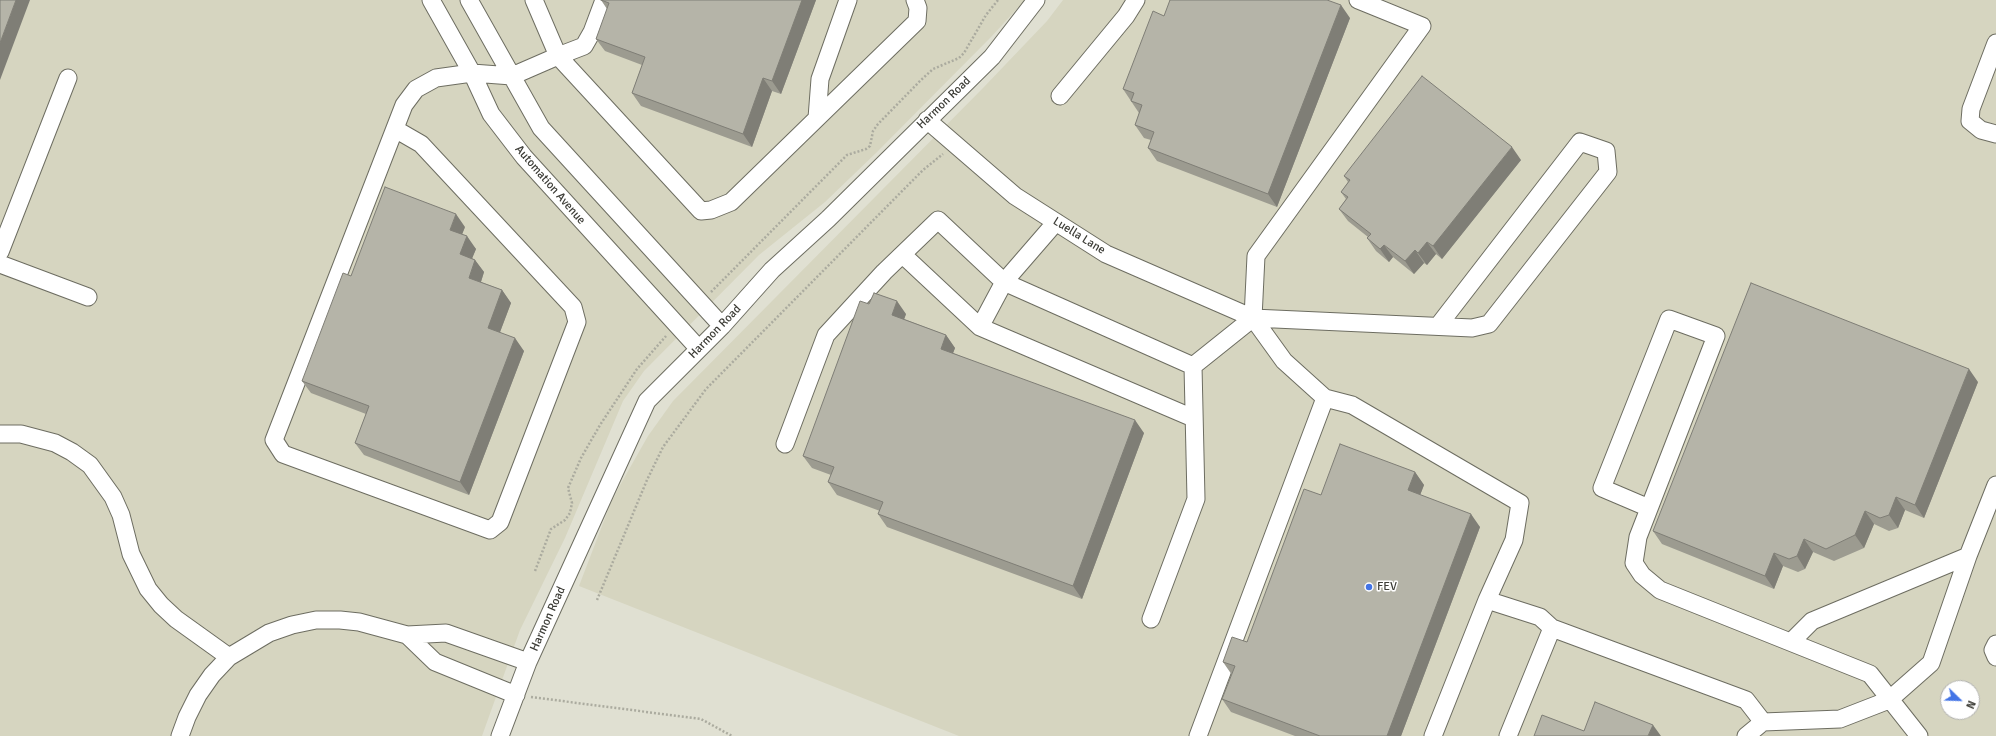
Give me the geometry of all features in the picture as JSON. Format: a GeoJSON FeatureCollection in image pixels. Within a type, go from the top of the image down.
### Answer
{"type":"FeatureCollection","features":[{"type":"Feature","properties":{"kind":"street","name":"Automation Avenue"},"geometry":{"type":"LineString","coordinates":[[431,0],[472,73],[491,114],[524,157],[699,349]]}},
{"type":"Feature","properties":{"kind":"street"},"geometry":{"type":"LineString","coordinates":[[469,0],[541,128],[722,326]]}},
{"type":"Feature","properties":{"kind":"street"},"geometry":{"type":"LineString","coordinates":[[395,129],[421,144],[574,307],[577,322],[500,522],[490,530],[282,454],[274,440],[404,105],[416,89],[436,78],[472,73],[512,76],[584,46],[592,32],[604,0]]}},
{"type":"Feature","properties":{"kind":"street"},"geometry":{"type":"LineString","coordinates":[[817,118],[820,79],[848,0]]}},
{"type":"Feature","properties":{"kind":"street"},"geometry":{"type":"LineString","coordinates":[[539,3],[558,56],[701,211],[711,210],[731,202],[917,21],[918,8],[915,0]]}},
{"type":"Feature","properties":{"kind":"street","name":"Harmon Road"},"geometry":{"type":"LineString","coordinates":[[500,736],[528,662],[647,401],[722,326],[772,270],[828,219],[992,57],[1036,0]]}},
{"type":"Feature","properties":{"kind":"street"},"geometry":{"type":"LineString","coordinates":[[1060,96],[1126,16],[1136,0]]}},
{"type":"Feature","properties":{"kind":"street"},"geometry":{"type":"LineString","coordinates":[[1358,0],[1422,26],[1256,256],[1253,318],[1284,361],[1325,398],[1352,405],[1520,503],[1514,540],[1487,600],[1433,736]]}},
{"type":"Feature","properties":{"kind":"street"},"geometry":{"type":"LineString","coordinates":[[1996,43],[1972,109],[1970,121],[1982,130],[1996,134]]}},
{"type":"Feature","properties":{"kind":"street"},"geometry":{"type":"LineString","coordinates":[[0,252],[68,78]]}},
{"type":"Feature","properties":{"kind":"street","name":"Luella Lane"},"geometry":{"type":"LineString","coordinates":[[927,120],[1015,196],[1106,254],[1253,318]]}},
{"type":"Feature","properties":{"kind":"street"},"geometry":{"type":"LineString","coordinates":[[1193,366],[1253,318],[1472,328],[1489,324],[1608,172],[1606,151],[1580,142],[1438,326]]}},
{"type":"Feature","properties":{"kind":"street"},"geometry":{"type":"LineString","coordinates":[[785,444],[826,335],[938,220],[1004,282],[1193,366]]}},
{"type":"Feature","properties":{"kind":"street"},"geometry":{"type":"LineString","coordinates":[[980,327],[1004,282],[1056,222]]}},
{"type":"Feature","properties":{"kind":"street"},"geometry":{"type":"LineString","coordinates":[[903,255],[980,327],[1193,418]]}},
{"type":"Feature","properties":{"kind":"street"},"geometry":{"type":"LineString","coordinates":[[0,264],[88,297]]}},
{"type":"Feature","properties":{"kind":"street"},"geometry":{"type":"LineString","coordinates":[[1649,508],[1602,488],[1669,318],[1716,336],[1649,508],[1638,536],[1634,563],[1642,575],[1660,590],[1870,674],[1889,700],[1920,736]]}},
{"type":"Feature","properties":{"kind":"street"},"geometry":{"type":"LineString","coordinates":[[1151,619],[1196,499],[1193,366]]}},
{"type":"Feature","properties":{"kind":"street"},"geometry":{"type":"LineString","coordinates":[[1198,736],[1325,398]]}},
{"type":"Feature","properties":{"kind":"street"},"geometry":{"type":"LineString","coordinates":[[0,434],[21,434],[55,443],[90,465],[113,497],[121,515],[130,554],[148,589],[161,605],[176,619],[230,657]]}},
{"type":"Feature","properties":{"kind":"street"},"geometry":{"type":"LineString","coordinates":[[1746,736],[1763,722],[1840,719],[1889,700],[1931,663],[1968,556],[1996,485]]}},
{"type":"Feature","properties":{"kind":"street"},"geometry":{"type":"LineString","coordinates":[[1791,642],[1812,621],[1968,556]]}},
{"type":"Feature","properties":{"kind":"street"},"geometry":{"type":"LineString","coordinates":[[1487,600],[1540,617],[1552,628],[1746,700],[1763,722]]}},
{"type":"Feature","properties":{"kind":"street"},"geometry":{"type":"LineString","coordinates":[[180,736],[187,717],[198,695],[212,675],[230,657],[269,633],[292,625],[316,620],[358,622],[407,635],[446,633],[528,662]]}},
{"type":"Feature","properties":{"kind":"street"},"geometry":{"type":"LineString","coordinates":[[1508,736],[1552,628]]}},
{"type":"Feature","properties":{"kind":"street"},"geometry":{"type":"LineString","coordinates":[[407,635],[435,662],[516,695]]}},
{"type":"Feature","properties":{"kind":"street"},"geometry":{"type":"LineString","coordinates":[[1996,644],[1993,650],[1996,657]]}},
{"type":"Feature","properties":{"kind":"path"},"geometry":{"type":"LineString","coordinates":[[597,600],[644,487],[663,447],[706,389],[923,170],[947,151],[954,143]]}},
{"type":"Feature","properties":{"kind":"path"},"geometry":{"type":"LineString","coordinates":[[516,695],[701,719],[732,736]]}},
{"type":"Feature","properties":{"kind":"shaded area"},"geometry":{"type":"Polygon","coordinates":[[[0,0],[1025,0],[992,36],[876,153],[825,202],[759,255],[644,371],[623,401],[565,538],[520,630],[482,736],[0,736],[0,0]]]}},
{"type":"Feature","properties":{"kind":"shaded area"},"geometry":{"type":"Polygon","coordinates":[[[1063,0],[1996,0],[1996,736],[959,736],[579,586],[610,505],[619,487],[648,436],[673,401],[983,88],[1047,21],[1063,0]]]}},
{"type":"Feature","properties":{"kind":"building"},"geometry":{"type":"Polygon","coordinates":[[[0,0],[16,0],[0,43],[0,0]]]}},
{"type":"Feature","properties":{"kind":"building"},"geometry":{"type":"Polygon","coordinates":[[[601,0],[802,0],[772,81],[763,78],[743,134],[632,93],[645,57],[596,39],[609,3],[601,0]]]}},
{"type":"Feature","properties":{"kind":"building"},"geometry":{"type":"Polygon","coordinates":[[[1170,0],[1327,0],[1341,5],[1268,194],[1148,148],[1154,132],[1135,125],[1142,105],[1131,101],[1134,93],[1123,89],[1153,11],[1164,16],[1170,0]]]}},
{"type":"Feature","properties":{"kind":"building"},"geometry":{"type":"Polygon","coordinates":[[[1422,76],[1512,147],[1433,246],[1427,242],[1418,253],[1415,250],[1405,261],[1384,245],[1380,249],[1367,238],[1371,234],[1339,209],[1348,197],[1341,192],[1350,180],[1344,176],[1422,76]]]}},
{"type":"Feature","properties":{"kind":"building"},"geometry":{"type":"Polygon","coordinates":[[[385,187],[456,214],[450,230],[467,236],[460,254],[475,260],[469,278],[502,290],[488,328],[515,338],[460,482],[355,443],[369,406],[302,381],[343,273],[351,276],[385,187]]]}},
{"type":"Feature","properties":{"kind":"building"},"geometry":{"type":"Polygon","coordinates":[[[1751,283],[1969,369],[1915,505],[1896,497],[1889,515],[1880,518],[1865,511],[1855,535],[1826,549],[1804,539],[1797,556],[1789,559],[1774,553],[1765,576],[1653,531],[1751,283]]]}},
{"type":"Feature","properties":{"kind":"building"},"geometry":{"type":"Polygon","coordinates":[[[874,293],[897,301],[892,315],[946,335],[941,349],[1135,420],[1073,586],[878,514],[883,502],[828,482],[834,467],[803,456],[860,301],[869,304],[874,293]]]}},
{"type":"Feature","properties":{"kind":"building","name":"FEV"},"geometry":{"type":"Polygon","coordinates":[[[1340,444],[1415,472],[1408,490],[1471,514],[1387,736],[1320,736],[1222,699],[1235,666],[1223,662],[1232,637],[1247,642],[1304,489],[1321,495],[1340,444]]]}},
{"type":"Feature","properties":{"kind":"building"},"geometry":{"type":"Polygon","coordinates":[[[1595,702],[1653,725],[1648,736],[1534,736],[1542,715],[1584,731],[1595,702]]]}},
{"type":"Feature","properties":{"kind":"place","name":"FEV"},"geometry":{"type":"Point","coordinates":[1369,587]}}]}
